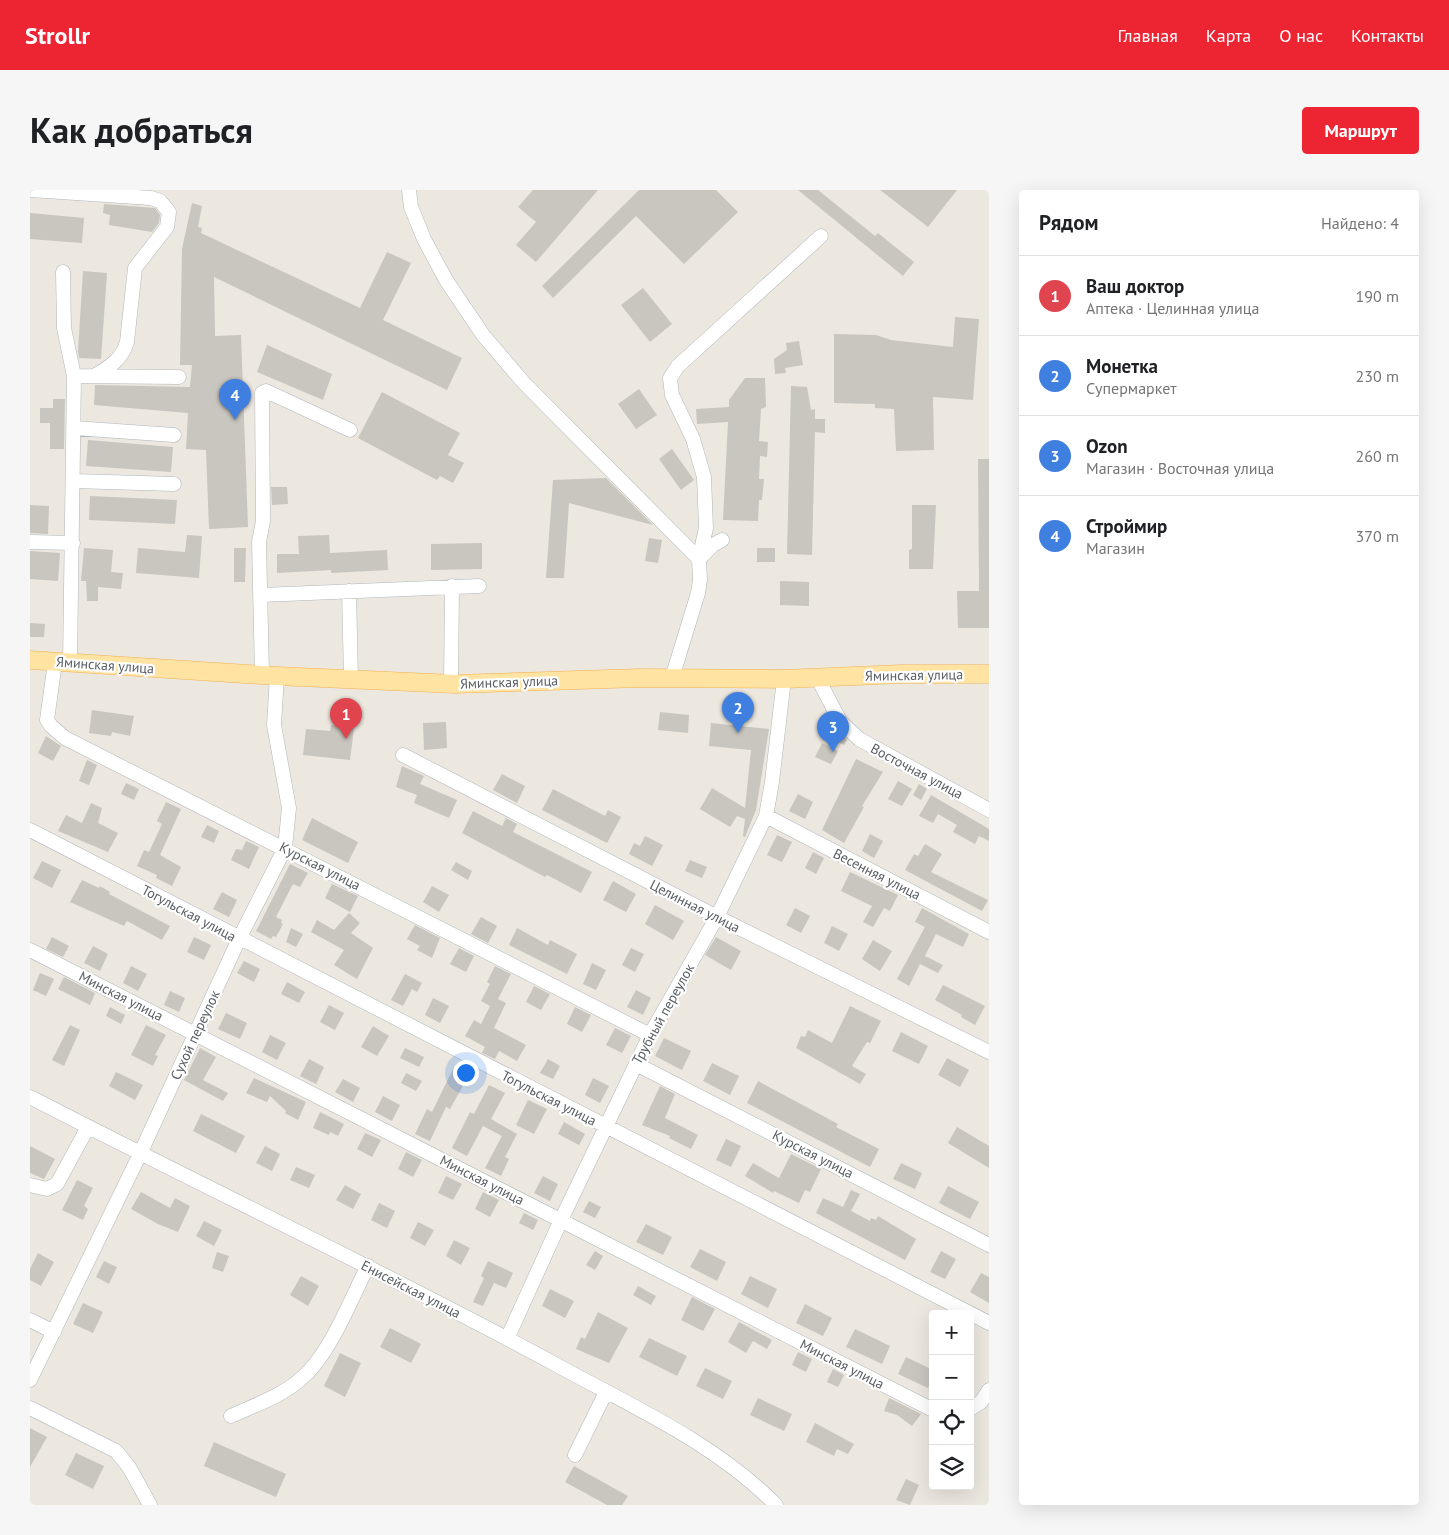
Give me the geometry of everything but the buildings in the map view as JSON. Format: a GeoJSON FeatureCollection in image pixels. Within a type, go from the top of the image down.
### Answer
{"type":"FeatureCollection","features":[{"type":"Feature","properties":{"kind":"main road","name":"Яминская улица"},"geometry":{"type":"LineString","coordinates":[[30,660],[270,676],[451,684],[672,678],[784,679],[989,674]]}},
{"type":"Feature","properties":{"kind":"street"},"geometry":{"type":"LineString","coordinates":[[30,190],[151,198],[160,201],[169,212],[167,227],[135,268],[127,342],[124,353],[108,368],[94,376]]}},
{"type":"Feature","properties":{"kind":"street"},"geometry":{"type":"LineString","coordinates":[[409,190],[412,207],[424,239],[446,280],[483,335],[524,382],[699,559]]}},
{"type":"Feature","properties":{"kind":"street"},"geometry":{"type":"LineString","coordinates":[[672,678],[698,593],[700,580],[699,559],[706,528],[704,477],[693,439],[672,395],[670,378],[678,366],[822,236]]}},
{"type":"Feature","properties":{"kind":"street"},"geometry":{"type":"LineString","coordinates":[[62,662],[73,543],[74,428],[74,376],[64,328],[63,272]]}},
{"type":"Feature","properties":{"kind":"street"},"geometry":{"type":"LineString","coordinates":[[74,376],[179,377]]}},
{"type":"Feature","properties":{"kind":"street","name":"Сухой переулок"},"geometry":{"type":"LineString","coordinates":[[30,1380],[140,1154],[239,939],[288,839],[289,808],[274,726],[261,595],[260,542],[263,521],[262,393],[266,391],[350,430]]}},
{"type":"Feature","properties":{"kind":"street"},"geometry":{"type":"LineString","coordinates":[[74,428],[174,435]]}},
{"type":"Feature","properties":{"kind":"street"},"geometry":{"type":"LineString","coordinates":[[73,481],[174,484]]}},
{"type":"Feature","properties":{"kind":"street"},"geometry":{"type":"LineString","coordinates":[[699,559],[713,545],[722,540]]}},
{"type":"Feature","properties":{"kind":"street"},"geometry":{"type":"LineString","coordinates":[[30,542],[73,543]]}},
{"type":"Feature","properties":{"kind":"street"},"geometry":{"type":"LineString","coordinates":[[451,684],[452,586]]}},
{"type":"Feature","properties":{"kind":"street"},"geometry":{"type":"LineString","coordinates":[[261,595],[480,586]]}},
{"type":"Feature","properties":{"kind":"street"},"geometry":{"type":"LineString","coordinates":[[349,591],[350,679]]}},
{"type":"Feature","properties":{"kind":"street","name":"Курская улица"},"geometry":{"type":"LineString","coordinates":[[62,662],[47,720],[58,732],[650,1035]]}},
{"type":"Feature","properties":{"kind":"street","name":"Восточная улица"},"geometry":{"type":"LineString","coordinates":[[817,677],[840,721],[853,735],[989,810]]}},
{"type":"Feature","properties":{"kind":"street","name":"Трубный переулок"},"geometry":{"type":"LineString","coordinates":[[507,1339],[561,1220],[650,1035],[717,917],[766,816],[784,679]]}},
{"type":"Feature","properties":{"kind":"street","name":"Целинная улица"},"geometry":{"type":"LineString","coordinates":[[403,755],[717,917],[989,1052]]}},
{"type":"Feature","properties":{"kind":"street","name":"Весенняя улица"},"geometry":{"type":"LineString","coordinates":[[766,816],[989,932]]}},
{"type":"Feature","properties":{"kind":"street","name":"Тогульская улица"},"geometry":{"type":"LineString","coordinates":[[30,830],[989,1323]]}},
{"type":"Feature","properties":{"kind":"street","name":"Минская улица"},"geometry":{"type":"LineString","coordinates":[[30,950],[929,1408]]}},
{"type":"Feature","properties":{"kind":"street","name":"Курская улица"},"geometry":{"type":"LineString","coordinates":[[636,1064],[989,1245]]}},
{"type":"Feature","properties":{"kind":"street","name":"Енисейская улица"},"geometry":{"type":"LineString","coordinates":[[30,1098],[368,1266],[606,1392],[724,1460],[754,1482],[773,1504]]}},
{"type":"Feature","properties":{"kind":"street"},"geometry":{"type":"LineString","coordinates":[[30,1185],[47,1189],[57,1184],[88,1127]]}},
{"type":"Feature","properties":{"kind":"street"},"geometry":{"type":"LineString","coordinates":[[231,1416],[289,1388],[310,1370],[326,1348],[368,1266]]}},
{"type":"Feature","properties":{"kind":"street"},"geometry":{"type":"LineString","coordinates":[[30,1320],[54,1332]]}},
{"type":"Feature","properties":{"kind":"street"},"geometry":{"type":"LineString","coordinates":[[974,1406],[981,1402],[989,1390]]}},
{"type":"Feature","properties":{"kind":"street"},"geometry":{"type":"LineString","coordinates":[[575,1455],[606,1392]]}},
{"type":"Feature","properties":{"kind":"street"},"geometry":{"type":"LineString","coordinates":[[30,1408],[116,1451],[126,1462],[150,1505]]}},
{"type":"Feature","properties":{"kind":"place","name":"Строймир"},"geometry":{"type":"Point","coordinates":[235,420]}},
{"type":"Feature","properties":{"kind":"place","name":"Монетка"},"geometry":{"type":"Point","coordinates":[738,733]}},
{"type":"Feature","properties":{"kind":"place","name":"Ваш доктор"},"geometry":{"type":"Point","coordinates":[346,739]}},
{"type":"Feature","properties":{"kind":"place","name":"Ozon"},"geometry":{"type":"Point","coordinates":[833,752]}}]}
